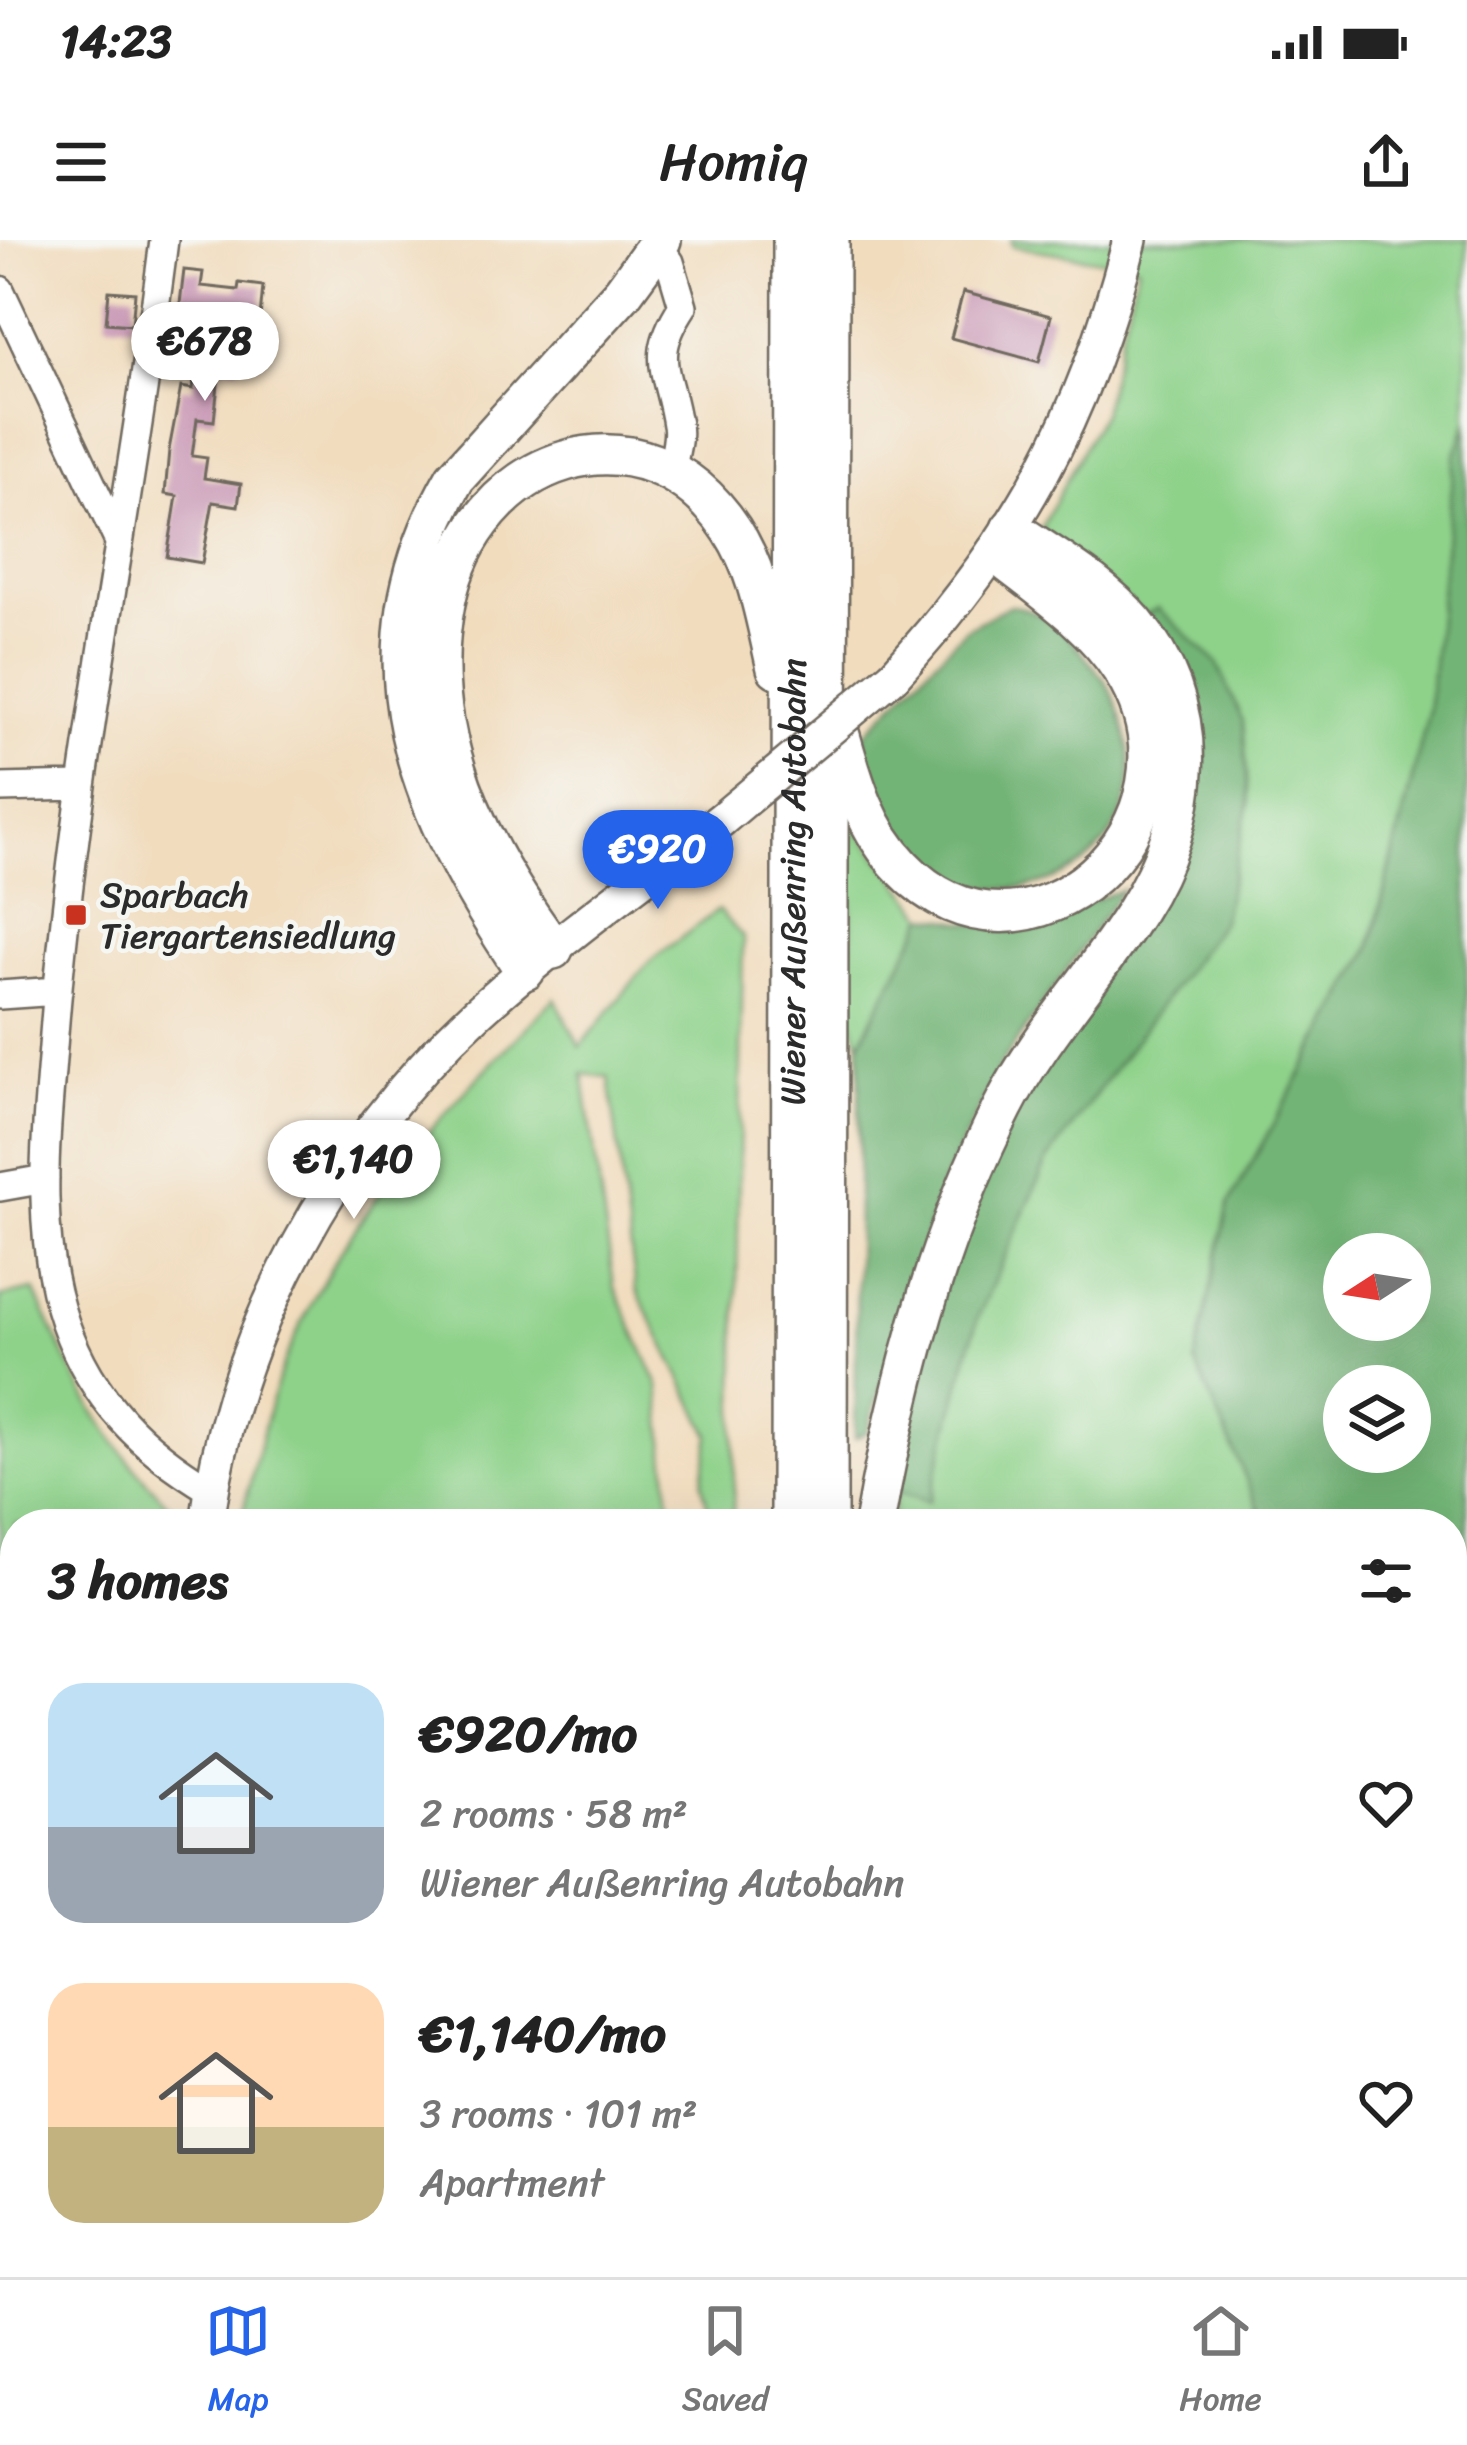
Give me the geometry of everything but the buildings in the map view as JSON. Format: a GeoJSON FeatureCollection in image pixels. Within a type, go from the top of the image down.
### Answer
{"type":"FeatureCollection","features":[{"type":"Feature","properties":{"kind":"highway","name":"Wiener Außenring Autobahn"},"geometry":{"type":"LineString","coordinates":[[791,1509],[793,240]]}},
{"type":"Feature","properties":{"kind":"highway","name":"Wiener Außenring Autobahn"},"geometry":{"type":"LineString","coordinates":[[827,1509],[829,240]]}},
{"type":"Feature","properties":{"kind":"highway"},"geometry":{"type":"LineString","coordinates":[[539,960],[461,871],[424,788],[401,665],[409,584],[435,512],[455,478],[623,292],[659,243]]}},
{"type":"Feature","properties":{"kind":"highway"},"geometry":{"type":"LineString","coordinates":[[539,960],[479,839],[452,756],[440,644],[452,572],[480,518],[509,488],[542,466],[580,457],[620,456],[671,473],[716,508],[749,564],[791,732]]}},
{"type":"Feature","properties":{"kind":"highway"},"geometry":{"type":"LineString","coordinates":[[829,698],[867,816],[891,854],[922,886],[972,907],[995,909],[1048,904],[1096,878],[1132,836],[1143,808],[1150,754],[1145,725],[1130,684],[1106,646],[1004,541]]}},
{"type":"Feature","properties":{"kind":"highway"},"geometry":{"type":"LineString","coordinates":[[877,1509],[906,1374],[934,1277],[971,1178],[1030,1058],[1156,877],[1171,843],[1185,778],[1174,696],[1148,643],[1110,599],[1004,541]]}},
{"type":"Feature","properties":{"kind":"main road"},"geometry":{"type":"LineString","coordinates":[[209,1509],[252,1355],[276,1293],[321,1209],[389,1108],[472,1017],[721,820],[894,675],[1004,541],[1081,402],[1130,240]]}},
{"type":"Feature","properties":{"kind":"street"},"geometry":{"type":"LineString","coordinates":[[164,240],[140,434],[80,786],[58,991],[46,1179],[54,1281],[89,1379],[147,1447],[211,1490]]}},
{"type":"Feature","properties":{"kind":"street"},"geometry":{"type":"LineString","coordinates":[[659,243],[683,306],[664,336],[665,388],[678,428],[671,473]]}},
{"type":"Feature","properties":{"kind":"street"},"geometry":{"type":"LineString","coordinates":[[0,290],[119,542]]}},
{"type":"Feature","properties":{"kind":"street"},"geometry":{"type":"LineString","coordinates":[[0,788],[80,786]]}},
{"type":"Feature","properties":{"kind":"street"},"geometry":{"type":"LineString","coordinates":[[0,995],[58,991]]}},
{"type":"Feature","properties":{"kind":"street"},"geometry":{"type":"LineString","coordinates":[[0,1187],[46,1179]]}},
{"type":"Feature","properties":{"kind":"green space"},"geometry":{"type":"Polygon","coordinates":[[[1011,240],[1467,240],[1467,423],[1455,457],[1428,714],[1370,948],[1229,1204],[1195,1362],[1259,1509],[893,1509],[896,1492],[929,1501],[977,1319],[1047,1161],[1222,921],[1145,615],[1041,528],[1102,413],[1138,266],[1012,246],[1011,240]]]}},
{"type":"Feature","properties":{"kind":"green space"},"geometry":{"type":"Polygon","coordinates":[[[1467,423],[1467,1509],[1259,1509],[1195,1362],[1229,1204],[1371,948],[1428,714],[1455,457],[1467,423]]]}},
{"type":"Feature","properties":{"kind":"green space"},"geometry":{"type":"Polygon","coordinates":[[[1010,605],[1040,614],[1059,627],[1105,681],[1123,724],[1130,782],[1114,829],[1082,864],[1039,884],[991,888],[943,875],[902,843],[872,789],[864,735],[965,630],[1010,605]]]}},
{"type":"Feature","properties":{"kind":"green space"},"geometry":{"type":"Polygon","coordinates":[[[1158,608],[1217,663],[1243,722],[1249,803],[1222,921],[1047,1161],[977,1319],[929,1502],[896,1492],[940,1292],[1020,1095],[1163,885],[1145,615],[1158,608]]]}},
{"type":"Feature","properties":{"kind":"green space"},"geometry":{"type":"Polygon","coordinates":[[[851,822],[926,916],[860,1043],[851,1017],[851,822]]]}},
{"type":"Feature","properties":{"kind":"green space"},"geometry":{"type":"Polygon","coordinates":[[[1122,890],[1001,1064],[942,1185],[867,1432],[855,1438],[860,1043],[926,916],[1012,930],[1122,890]]]}},
{"type":"Feature","properties":{"kind":"green space"},"geometry":{"type":"Polygon","coordinates":[[[718,910],[743,937],[733,1509],[708,1509],[702,1483],[710,1435],[636,1289],[609,1077],[583,1074],[614,1286],[659,1386],[672,1509],[243,1509],[287,1356],[311,1303],[370,1208],[439,1121],[555,998],[580,1047],[649,962],[718,910]]]}},
{"type":"Feature","properties":{"kind":"green space"},"geometry":{"type":"Polygon","coordinates":[[[34,1290],[97,1416],[173,1509],[0,1509],[0,1297],[34,1290]]]}},
{"type":"Feature","properties":{"kind":"place","name":"Sparbach Tiergartensiedlung"},"geometry":{"type":"Point","coordinates":[76,915]}}]}
